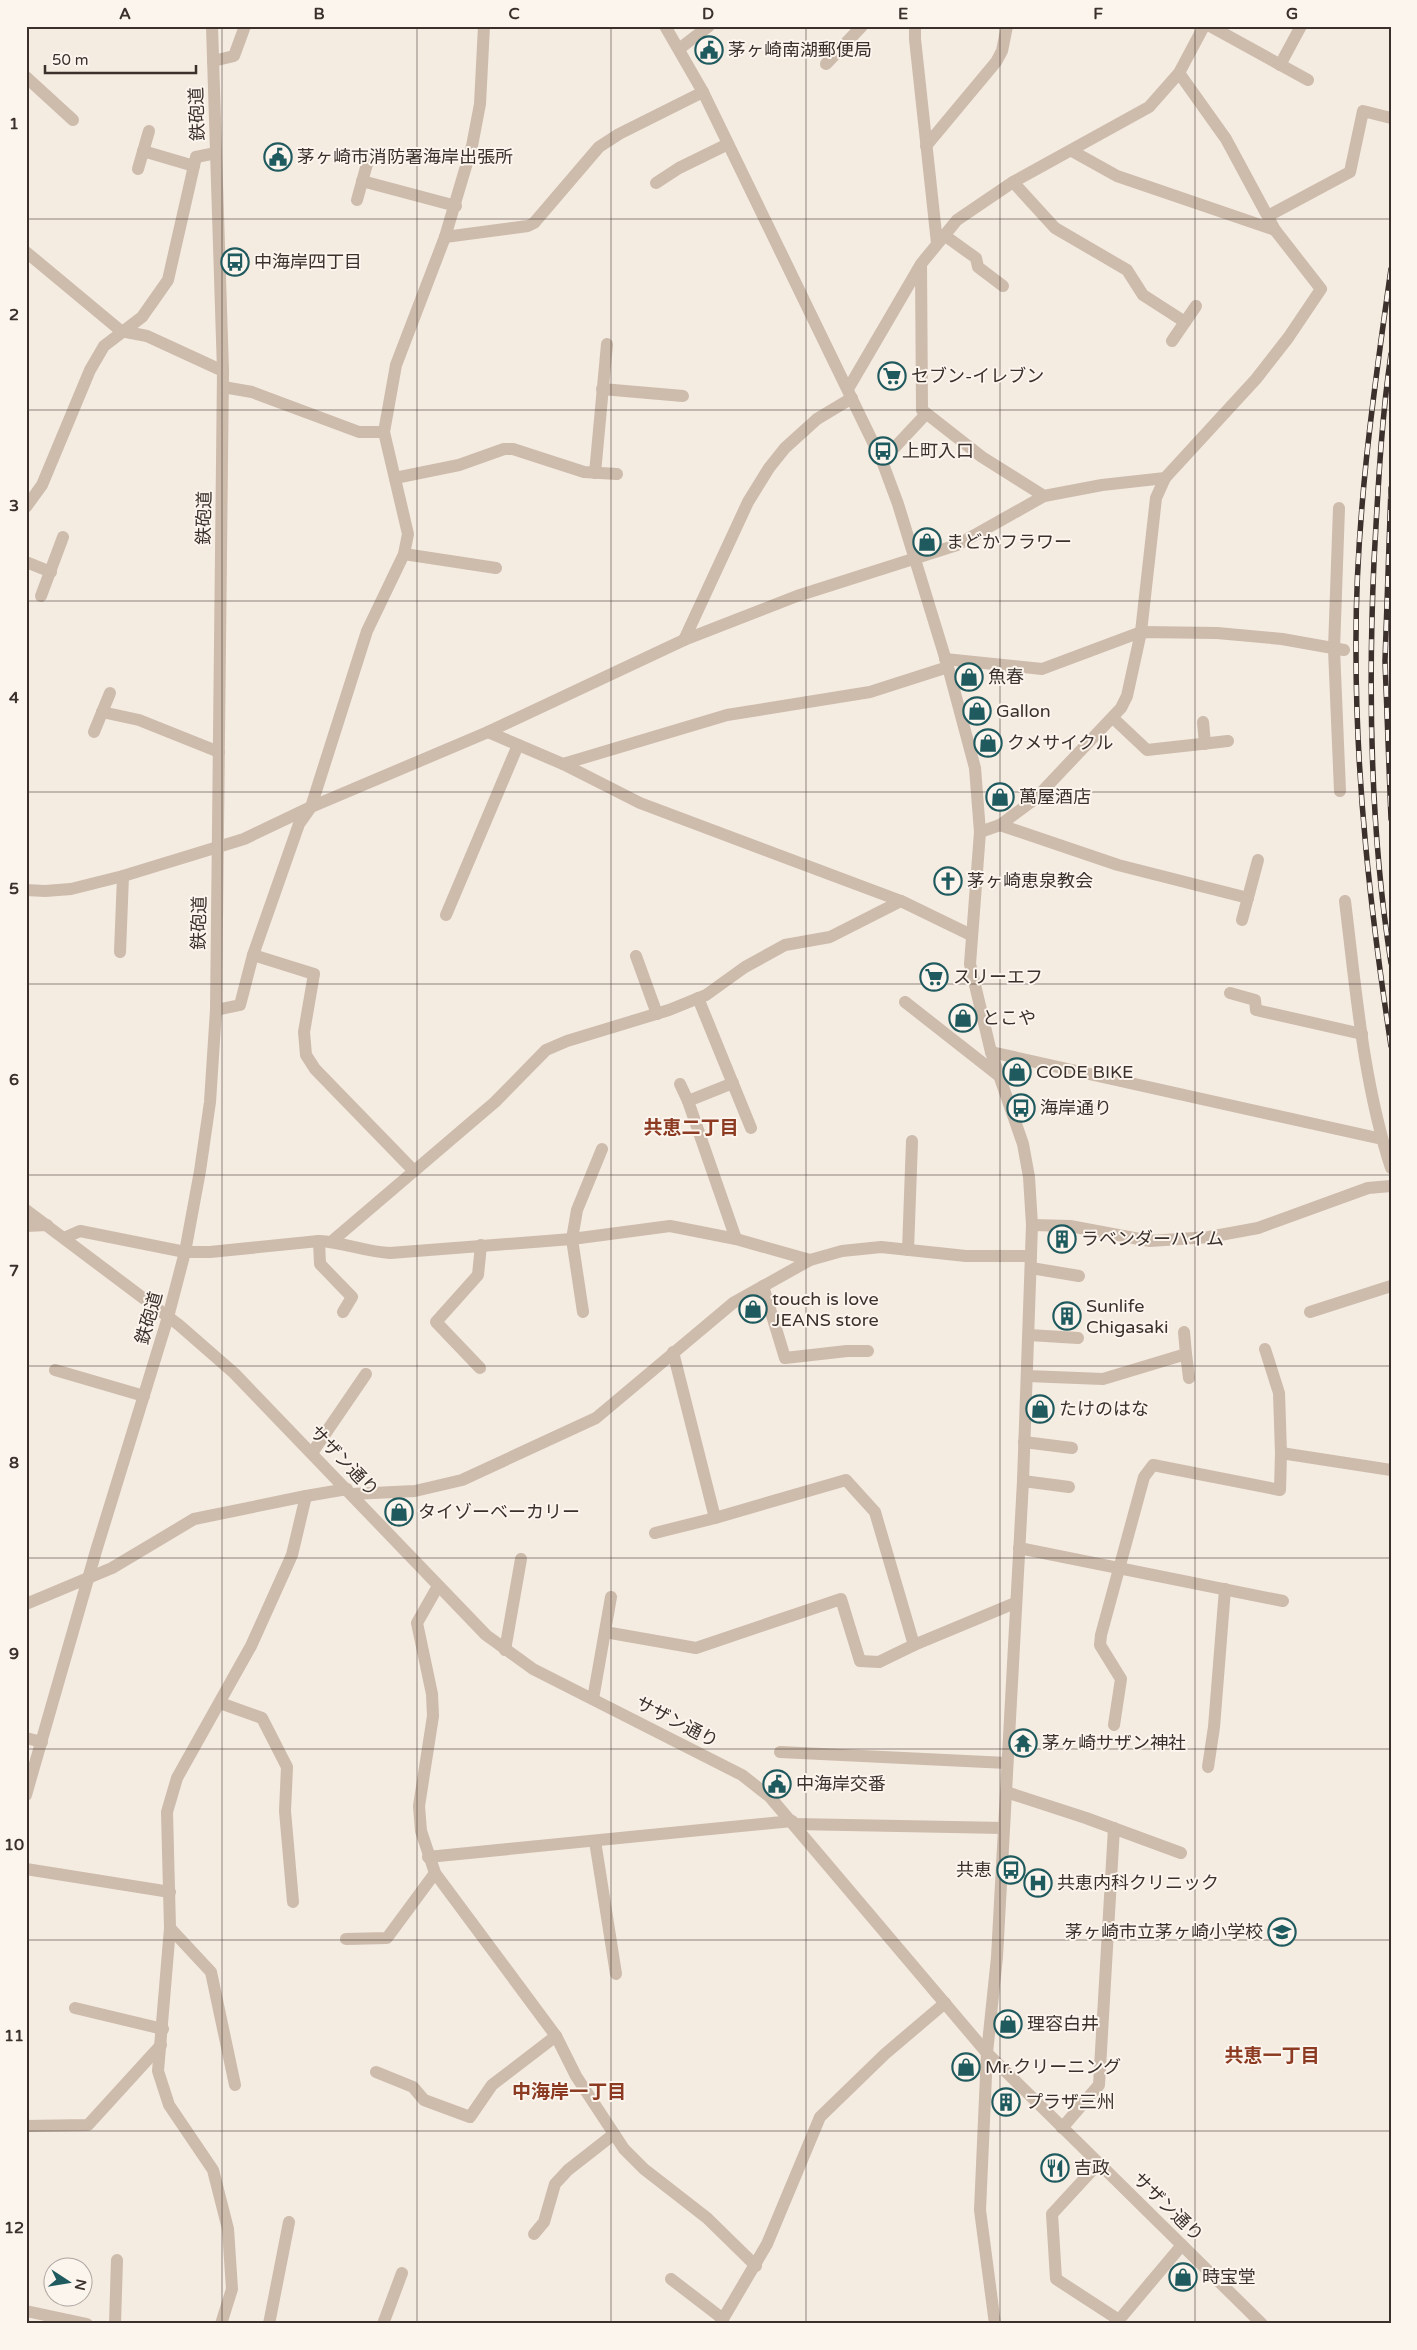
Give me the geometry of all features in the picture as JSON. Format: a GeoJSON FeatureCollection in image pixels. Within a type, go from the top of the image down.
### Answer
{"type":"FeatureCollection","features":[{"type":"Feature","properties":{"kind":"street","name":"鉄砲道"},"geometry":{"type":"LineString","coordinates":[[26,1795],[89,1576],[168,1317],[185,1252],[200,1172],[210,1102],[216,1010],[223,387],[212,26]]}},
{"type":"Feature","properties":{"kind":"street"},"geometry":{"type":"LineString","coordinates":[[213,61],[234,56],[245,26]]}},
{"type":"Feature","properties":{"kind":"street"},"geometry":{"type":"LineString","coordinates":[[216,1010],[240,1005],[253,955],[298,824],[311,807],[367,631],[404,554],[408,534],[384,432],[396,365],[456,206],[472,146],[480,104],[484,26]]}},
{"type":"Feature","properties":{"kind":"street"},"geometry":{"type":"LineString","coordinates":[[665,26],[703,92],[882,462],[915,558],[975,768],[980,832],[970,964],[991,1052],[1023,1144],[1029,1177],[1032,1225],[1023,1481],[997,1956],[987,2053],[980,2210],[995,2324]]}},
{"type":"Feature","properties":{"kind":"street"},"geometry":{"type":"LineString","coordinates":[[679,49],[709,26]]}},
{"type":"Feature","properties":{"kind":"street"},"geometry":{"type":"LineString","coordinates":[[826,64],[862,26]]}},
{"type":"Feature","properties":{"kind":"street"},"geometry":{"type":"LineString","coordinates":[[915,26],[926,146],[941,239]]}},
{"type":"Feature","properties":{"kind":"street"},"geometry":{"type":"LineString","coordinates":[[926,146],[996,62],[1002,52],[1008,26]]}},
{"type":"Feature","properties":{"kind":"street"},"geometry":{"type":"LineString","coordinates":[[684,640],[748,502],[768,468],[785,448],[850,393],[921,264],[957,220],[1013,182],[1149,107],[1179,74],[1204,26]]}},
{"type":"Feature","properties":{"kind":"street"},"geometry":{"type":"LineString","coordinates":[[1210,26],[1308,80]]}},
{"type":"Feature","properties":{"kind":"street"},"geometry":{"type":"LineString","coordinates":[[1280,65],[1301,26]]}},
{"type":"Feature","properties":{"kind":"street"},"geometry":{"type":"LineString","coordinates":[[980,832],[1000,825],[1035,799],[1114,718],[1127,696],[1141,632],[1156,498],[1165,478],[1256,379],[1288,338],[1321,289],[1275,230],[1226,139],[1179,74]]}},
{"type":"Feature","properties":{"kind":"street"},"geometry":{"type":"LineString","coordinates":[[26,77],[73,120]]}},
{"type":"Feature","properties":{"kind":"street"},"geometry":{"type":"LineString","coordinates":[[445,237],[528,226],[534,223],[600,147],[619,134],[703,92]]}},
{"type":"Feature","properties":{"kind":"street"},"geometry":{"type":"LineString","coordinates":[[1268,216],[1350,172],[1363,111],[1391,118]]}},
{"type":"Feature","properties":{"kind":"street"},"geometry":{"type":"LineString","coordinates":[[138,169],[149,131]]}},
{"type":"Feature","properties":{"kind":"street"},"geometry":{"type":"LineString","coordinates":[[656,183],[679,168],[728,144]]}},
{"type":"Feature","properties":{"kind":"street"},"geometry":{"type":"LineString","coordinates":[[1072,151],[1117,176],[1275,230]]}},
{"type":"Feature","properties":{"kind":"street"},"geometry":{"type":"LineString","coordinates":[[143,152],[194,166]]}},
{"type":"Feature","properties":{"kind":"street"},"geometry":{"type":"LineString","coordinates":[[26,507],[42,485],[90,370],[104,346],[121,331],[142,317],[168,280],[196,157],[216,153]]}},
{"type":"Feature","properties":{"kind":"street"},"geometry":{"type":"LineString","coordinates":[[357,200],[367,164]]}},
{"type":"Feature","properties":{"kind":"street"},"geometry":{"type":"LineString","coordinates":[[362,182],[456,206]]}},
{"type":"Feature","properties":{"kind":"street"},"geometry":{"type":"LineString","coordinates":[[1013,182],[1055,228],[1127,270],[1143,295],[1185,322]]}},
{"type":"Feature","properties":{"kind":"street"},"geometry":{"type":"LineString","coordinates":[[941,239],[976,258],[978,267],[1003,286]]}},
{"type":"Feature","properties":{"kind":"street"},"geometry":{"type":"LineString","coordinates":[[26,252],[121,331],[146,336],[223,371]]}},
{"type":"Feature","properties":{"kind":"street"},"geometry":{"type":"LineString","coordinates":[[921,264],[922,410],[982,457],[1044,496]]}},
{"type":"Feature","properties":{"kind":"street"},"geometry":{"type":"LineString","coordinates":[[1172,341],[1196,306]]}},
{"type":"Feature","properties":{"kind":"street"},"geometry":{"type":"LineString","coordinates":[[594,473],[607,344]]}},
{"type":"Feature","properties":{"kind":"street"},"geometry":{"type":"LineString","coordinates":[[223,387],[252,392],[359,432],[384,432]]}},
{"type":"Feature","properties":{"kind":"street"},"geometry":{"type":"LineString","coordinates":[[602,389],[684,396]]}},
{"type":"Feature","properties":{"kind":"street"},"geometry":{"type":"LineString","coordinates":[[882,462],[926,414]]}},
{"type":"Feature","properties":{"kind":"street"},"geometry":{"type":"LineString","coordinates":[[395,478],[459,465],[504,449],[513,448],[584,472],[617,474]]}},
{"type":"Feature","properties":{"kind":"street"},"geometry":{"type":"LineString","coordinates":[[26,890],[71,889],[123,876],[244,839],[311,807],[488,732],[684,640],[797,596],[958,545],[1044,496],[1102,485],[1165,478]]}},
{"type":"Feature","properties":{"kind":"street"},"geometry":{"type":"LineString","coordinates":[[1339,508],[1340,791]]}},
{"type":"Feature","properties":{"kind":"street"},"geometry":{"type":"LineString","coordinates":[[41,596],[63,537]]}},
{"type":"Feature","properties":{"kind":"street"},"geometry":{"type":"LineString","coordinates":[[404,554],[496,568]]}},
{"type":"Feature","properties":{"kind":"street"},"geometry":{"type":"LineString","coordinates":[[26,562],[51,572]]}},
{"type":"Feature","properties":{"kind":"street"},"geometry":{"type":"LineString","coordinates":[[563,764],[727,715],[870,692],[946,663],[1042,669],[1141,632],[1236,635],[1282,639],[1339,650]]}},
{"type":"Feature","properties":{"kind":"street"},"geometry":{"type":"LineString","coordinates":[[94,732],[110,693]]}},
{"type":"Feature","properties":{"kind":"street"},"geometry":{"type":"LineString","coordinates":[[102,712],[139,720],[219,752]]}},
{"type":"Feature","properties":{"kind":"street"},"geometry":{"type":"LineString","coordinates":[[1114,718],[1147,750],[1228,741]]}},
{"type":"Feature","properties":{"kind":"street"},"geometry":{"type":"LineString","coordinates":[[1203,722],[1206,744]]}},
{"type":"Feature","properties":{"kind":"street"},"geometry":{"type":"LineString","coordinates":[[488,732],[563,764],[640,803],[681,820],[901,901],[971,935]]}},
{"type":"Feature","properties":{"kind":"street"},"geometry":{"type":"LineString","coordinates":[[446,915],[518,745]]}},
{"type":"Feature","properties":{"kind":"street"},"geometry":{"type":"LineString","coordinates":[[1000,825],[1118,865],[1248,898]]}},
{"type":"Feature","properties":{"kind":"street"},"geometry":{"type":"LineString","coordinates":[[1242,920],[1258,860]]}},
{"type":"Feature","properties":{"kind":"street"},"geometry":{"type":"LineString","coordinates":[[120,952],[123,876]]}},
{"type":"Feature","properties":{"kind":"street"},"geometry":{"type":"LineString","coordinates":[[343,1312],[352,1297],[320,1264],[325,1241],[414,1171],[495,1102],[546,1050],[567,1041],[663,1012],[706,995],[745,967],[785,945],[830,937],[901,901]]}},
{"type":"Feature","properties":{"kind":"street"},"geometry":{"type":"LineString","coordinates":[[1344,901],[1362,1034],[1382,1139],[1391,1168]]}},
{"type":"Feature","properties":{"kind":"street"},"geometry":{"type":"LineString","coordinates":[[253,955],[314,974],[304,1032],[306,1055],[315,1069],[414,1171]]}},
{"type":"Feature","properties":{"kind":"street"},"geometry":{"type":"LineString","coordinates":[[636,956],[663,1012]]}},
{"type":"Feature","properties":{"kind":"street"},"geometry":{"type":"LineString","coordinates":[[1230,993],[1255,1000],[1256,1010],[1362,1034]]}},
{"type":"Feature","properties":{"kind":"street"},"geometry":{"type":"LineString","coordinates":[[698,998],[751,1128]]}},
{"type":"Feature","properties":{"kind":"street"},"geometry":{"type":"LineString","coordinates":[[905,1002],[1000,1076]]}},
{"type":"Feature","properties":{"kind":"street"},"geometry":{"type":"LineString","coordinates":[[991,1052],[1382,1139]]}},
{"type":"Feature","properties":{"kind":"street"},"geometry":{"type":"LineString","coordinates":[[688,1101],[733,1083]]}},
{"type":"Feature","properties":{"kind":"street"},"geometry":{"type":"LineString","coordinates":[[680,1084],[688,1101],[736,1239]]}},
{"type":"Feature","properties":{"kind":"street"},"geometry":{"type":"LineString","coordinates":[[908,1250],[912,1141]]}},
{"type":"Feature","properties":{"kind":"street"},"geometry":{"type":"LineString","coordinates":[[583,1312],[572,1239],[578,1210],[602,1149]]}},
{"type":"Feature","properties":{"kind":"street"},"geometry":{"type":"LineString","coordinates":[[1032,1225],[1070,1226],[1150,1241],[1208,1236],[1258,1228],[1368,1188],[1391,1186]]}},
{"type":"Feature","properties":{"kind":"street","name":"サザン通り"},"geometry":{"type":"LineString","coordinates":[[26,1210],[168,1317],[234,1373],[438,1586],[486,1635],[505,1650],[533,1669],[742,1776],[770,1797],[987,2053],[1098,2164],[1258,2318]]}},
{"type":"Feature","properties":{"kind":"street"},"geometry":{"type":"LineString","coordinates":[[26,1226],[48,1225]]}},
{"type":"Feature","properties":{"kind":"street"},"geometry":{"type":"LineString","coordinates":[[64,1238],[80,1231],[185,1252],[210,1252],[325,1241],[373,1252],[390,1253],[572,1239],[670,1226],[736,1239],[810,1260]]}},
{"type":"Feature","properties":{"kind":"street"},"geometry":{"type":"LineString","coordinates":[[480,1368],[436,1322],[478,1275],[481,1245]]}},
{"type":"Feature","properties":{"kind":"street"},"geometry":{"type":"LineString","coordinates":[[26,1604],[89,1576],[112,1568],[194,1520],[306,1496],[350,1492],[415,1490],[462,1480],[596,1418],[733,1303],[810,1260],[842,1251],[881,1247],[1031,1262],[1079,1276]]}},
{"type":"Feature","properties":{"kind":"street"},"geometry":{"type":"LineString","coordinates":[[763,1286],[785,1358],[847,1351],[868,1351]]}},
{"type":"Feature","properties":{"kind":"street"},"geometry":{"type":"LineString","coordinates":[[1310,1312],[1391,1286]]}},
{"type":"Feature","properties":{"kind":"street"},"geometry":{"type":"LineString","coordinates":[[1184,1332],[1189,1378]]}},
{"type":"Feature","properties":{"kind":"street"},"geometry":{"type":"LineString","coordinates":[[1029,1335],[1078,1338]]}},
{"type":"Feature","properties":{"kind":"street"},"geometry":{"type":"LineString","coordinates":[[1114,1725],[1121,1679],[1100,1645],[1144,1477],[1153,1465],[1280,1490],[1279,1393],[1265,1349]]}},
{"type":"Feature","properties":{"kind":"street"},"geometry":{"type":"LineString","coordinates":[[673,1352],[715,1518]]}},
{"type":"Feature","properties":{"kind":"street"},"geometry":{"type":"LineString","coordinates":[[1027,1376],[1102,1379],[1186,1354]]}},
{"type":"Feature","properties":{"kind":"street"},"geometry":{"type":"LineString","coordinates":[[55,1370],[144,1396]]}},
{"type":"Feature","properties":{"kind":"street"},"geometry":{"type":"LineString","coordinates":[[312,1453],[366,1374]]}},
{"type":"Feature","properties":{"kind":"street"},"geometry":{"type":"LineString","coordinates":[[1024,1442],[1072,1448]]}},
{"type":"Feature","properties":{"kind":"street"},"geometry":{"type":"LineString","coordinates":[[1281,1453],[1391,1470]]}},
{"type":"Feature","properties":{"kind":"street"},"geometry":{"type":"LineString","coordinates":[[655,1533],[715,1518],[846,1480],[875,1512],[914,1645]]}},
{"type":"Feature","properties":{"kind":"street"},"geometry":{"type":"LineString","coordinates":[[1023,1481],[1069,1488]]}},
{"type":"Feature","properties":{"kind":"street"},"geometry":{"type":"LineString","coordinates":[[222,2324],[232,2289],[228,2229],[213,2170],[169,2105],[158,2071],[170,1928],[167,1812],[177,1778],[251,1646],[292,1555],[306,1496]]}},
{"type":"Feature","properties":{"kind":"street"},"geometry":{"type":"LineString","coordinates":[[1019,1548],[1120,1570],[1283,1601]]}},
{"type":"Feature","properties":{"kind":"street"},"geometry":{"type":"LineString","coordinates":[[505,1650],[521,1560]]}},
{"type":"Feature","properties":{"kind":"street"},"geometry":{"type":"LineString","coordinates":[[438,1586],[417,1623],[432,1694],[433,1716],[419,1806],[421,1831],[428,1857],[435,1873],[556,2036],[570,2065],[624,2149],[644,2169],[707,2218],[756,2266]]}},
{"type":"Feature","properties":{"kind":"street"},"geometry":{"type":"LineString","coordinates":[[1208,1767],[1214,1727],[1225,1589]]}},
{"type":"Feature","properties":{"kind":"street"},"geometry":{"type":"LineString","coordinates":[[593,1699],[611,1597]]}},
{"type":"Feature","properties":{"kind":"street"},"geometry":{"type":"LineString","coordinates":[[605,1632],[696,1648],[841,1599],[860,1661],[879,1662],[914,1645],[1015,1603]]}},
{"type":"Feature","properties":{"kind":"street"},"geometry":{"type":"LineString","coordinates":[[220,1703],[262,1718],[287,1767],[285,1811],[293,1902]]}},
{"type":"Feature","properties":{"kind":"street"},"geometry":{"type":"LineString","coordinates":[[26,1738],[42,1742]]}},
{"type":"Feature","properties":{"kind":"street"},"geometry":{"type":"LineString","coordinates":[[780,1752],[1007,1763]]}},
{"type":"Feature","properties":{"kind":"street"},"geometry":{"type":"LineString","coordinates":[[1006,1792],[1114,1828],[1181,1853]]}},
{"type":"Feature","properties":{"kind":"street"},"geometry":{"type":"LineString","coordinates":[[428,1857],[793,1822],[1004,1828]]}},
{"type":"Feature","properties":{"kind":"street"},"geometry":{"type":"LineString","coordinates":[[1062,2128],[1099,2085],[1114,1828]]}},
{"type":"Feature","properties":{"kind":"street"},"geometry":{"type":"LineString","coordinates":[[595,1841],[616,1974]]}},
{"type":"Feature","properties":{"kind":"street"},"geometry":{"type":"LineString","coordinates":[[26,1869],[170,1892]]}},
{"type":"Feature","properties":{"kind":"street"},"geometry":{"type":"LineString","coordinates":[[346,1939],[387,1938],[435,1873]]}},
{"type":"Feature","properties":{"kind":"street"},"geometry":{"type":"LineString","coordinates":[[170,1928],[211,1972],[235,2085]]}},
{"type":"Feature","properties":{"kind":"street"},"geometry":{"type":"LineString","coordinates":[[671,2279],[721,2322],[756,2266],[767,2244],[820,2117],[885,2054],[945,2003]]}},
{"type":"Feature","properties":{"kind":"street"},"geometry":{"type":"LineString","coordinates":[[75,2008],[163,2028]]}},
{"type":"Feature","properties":{"kind":"street"},"geometry":{"type":"LineString","coordinates":[[376,2072],[413,2087],[424,2100],[470,2117],[492,2085],[556,2036]]}},
{"type":"Feature","properties":{"kind":"street"},"geometry":{"type":"LineString","coordinates":[[26,2126],[88,2125],[161,2045]]}},
{"type":"Feature","properties":{"kind":"street"},"geometry":{"type":"LineString","coordinates":[[534,2234],[544,2222],[555,2184],[568,2170],[614,2134]]}},
{"type":"Feature","properties":{"kind":"street"},"geometry":{"type":"LineString","coordinates":[[1098,2164],[1052,2214],[1056,2279],[1119,2322],[1182,2246]]}},
{"type":"Feature","properties":{"kind":"street"},"geometry":{"type":"LineString","coordinates":[[269,2324],[289,2222]]}},
{"type":"Feature","properties":{"kind":"street"},"geometry":{"type":"LineString","coordinates":[[114,2324],[116,2260]]}},
{"type":"Feature","properties":{"kind":"street"},"geometry":{"type":"LineString","coordinates":[[383,2324],[402,2274]]}},
{"type":"Feature","properties":{"kind":"street"},"geometry":{"type":"LineString","coordinates":[[26,2311],[87,2324]]}},
{"type":"Feature","properties":{"kind":"railway"},"geometry":{"type":"LineString","coordinates":[[1391,269],[1366,459],[1356,603],[1357,701],[1362,800],[1371,899],[1391,1046]]}},
{"type":"Feature","properties":{"kind":"railway"},"geometry":{"type":"LineString","coordinates":[[1391,354],[1379,483],[1374,561],[1371,662],[1372,762],[1375,813],[1384,913],[1391,963]]}},
{"type":"Feature","properties":{"kind":"railway"},"geometry":{"type":"LineString","coordinates":[[1391,488],[1385,661],[1391,819]]}},
{"type":"Feature","properties":{"kind":"place","name":"茅ヶ崎南湖郵便局"},"geometry":{"type":"Point","coordinates":[709,50]}},
{"type":"Feature","properties":{"kind":"place","name":"茅ヶ崎市消防署海岸出張所"},"geometry":{"type":"Point","coordinates":[278,157]}},
{"type":"Feature","properties":{"kind":"place","name":"中海岸四丁目"},"geometry":{"type":"Point","coordinates":[235,262]}},
{"type":"Feature","properties":{"kind":"place","name":"セブン-イレブン"},"geometry":{"type":"Point","coordinates":[892,376]}},
{"type":"Feature","properties":{"kind":"place","name":"上町入口"},"geometry":{"type":"Point","coordinates":[883,451]}},
{"type":"Feature","properties":{"kind":"place","name":"まどかフラワー"},"geometry":{"type":"Point","coordinates":[927,542]}},
{"type":"Feature","properties":{"kind":"place","name":"魚春"},"geometry":{"type":"Point","coordinates":[969,677]}},
{"type":"Feature","properties":{"kind":"place","name":"Gallon"},"geometry":{"type":"Point","coordinates":[977,711]}},
{"type":"Feature","properties":{"kind":"place","name":"クメサイクル"},"geometry":{"type":"Point","coordinates":[988,743]}},
{"type":"Feature","properties":{"kind":"place","name":"萬屋酒店"},"geometry":{"type":"Point","coordinates":[1000,797]}},
{"type":"Feature","properties":{"kind":"place","name":"茅ヶ崎恵泉教会"},"geometry":{"type":"Point","coordinates":[948,881]}},
{"type":"Feature","properties":{"kind":"place","name":"スリーエフ"},"geometry":{"type":"Point","coordinates":[934,977]}},
{"type":"Feature","properties":{"kind":"place","name":"とこや"},"geometry":{"type":"Point","coordinates":[963,1018]}},
{"type":"Feature","properties":{"kind":"place","name":"CODE BIKE"},"geometry":{"type":"Point","coordinates":[1017,1072]}},
{"type":"Feature","properties":{"kind":"place","name":"海岸通り"},"geometry":{"type":"Point","coordinates":[1021,1108]}},
{"type":"Feature","properties":{"kind":"place","name":"ラベンダーハイム"},"geometry":{"type":"Point","coordinates":[1062,1239]}},
{"type":"Feature","properties":{"kind":"place","name":"touch is love JEANS store"},"geometry":{"type":"Point","coordinates":[753,1309]}},
{"type":"Feature","properties":{"kind":"place","name":"Sunlife Chigasaki"},"geometry":{"type":"Point","coordinates":[1067,1316]}},
{"type":"Feature","properties":{"kind":"place","name":"たけのはな"},"geometry":{"type":"Point","coordinates":[1040,1409]}},
{"type":"Feature","properties":{"kind":"place","name":"タイゾーベーカリー"},"geometry":{"type":"Point","coordinates":[399,1512]}},
{"type":"Feature","properties":{"kind":"place","name":"茅ヶ崎サザン神社"},"geometry":{"type":"Point","coordinates":[1023,1743]}},
{"type":"Feature","properties":{"kind":"place","name":"中海岸交番"},"geometry":{"type":"Point","coordinates":[777,1784]}},
{"type":"Feature","properties":{"kind":"place","name":"共恵"},"geometry":{"type":"Point","coordinates":[1011,1870]}},
{"type":"Feature","properties":{"kind":"place","name":"共恵内科クリニック"},"geometry":{"type":"Point","coordinates":[1038,1883]}},
{"type":"Feature","properties":{"kind":"place","name":"茅ヶ崎市立茅ヶ崎小学校"},"geometry":{"type":"Point","coordinates":[1282,1932]}},
{"type":"Feature","properties":{"kind":"place","name":"理容白井"},"geometry":{"type":"Point","coordinates":[1008,2024]}},
{"type":"Feature","properties":{"kind":"place","name":"Mr.クリーニング"},"geometry":{"type":"Point","coordinates":[966,2067]}},
{"type":"Feature","properties":{"kind":"place","name":"プラザ三州"},"geometry":{"type":"Point","coordinates":[1006,2102]}},
{"type":"Feature","properties":{"kind":"place","name":"吉政"},"geometry":{"type":"Point","coordinates":[1055,2168]}},
{"type":"Feature","properties":{"kind":"place","name":"時宝堂"},"geometry":{"type":"Point","coordinates":[1183,2277]}},
{"type":"Feature","properties":{"kind":"district","name":"共恵二丁目"},"geometry":{"type":"Point","coordinates":[691,1127]}},
{"type":"Feature","properties":{"kind":"district","name":"共恵一丁目"},"geometry":{"type":"Point","coordinates":[1272,2055]}},
{"type":"Feature","properties":{"kind":"district","name":"中海岸一丁目"},"geometry":{"type":"Point","coordinates":[569,2091]}}]}
